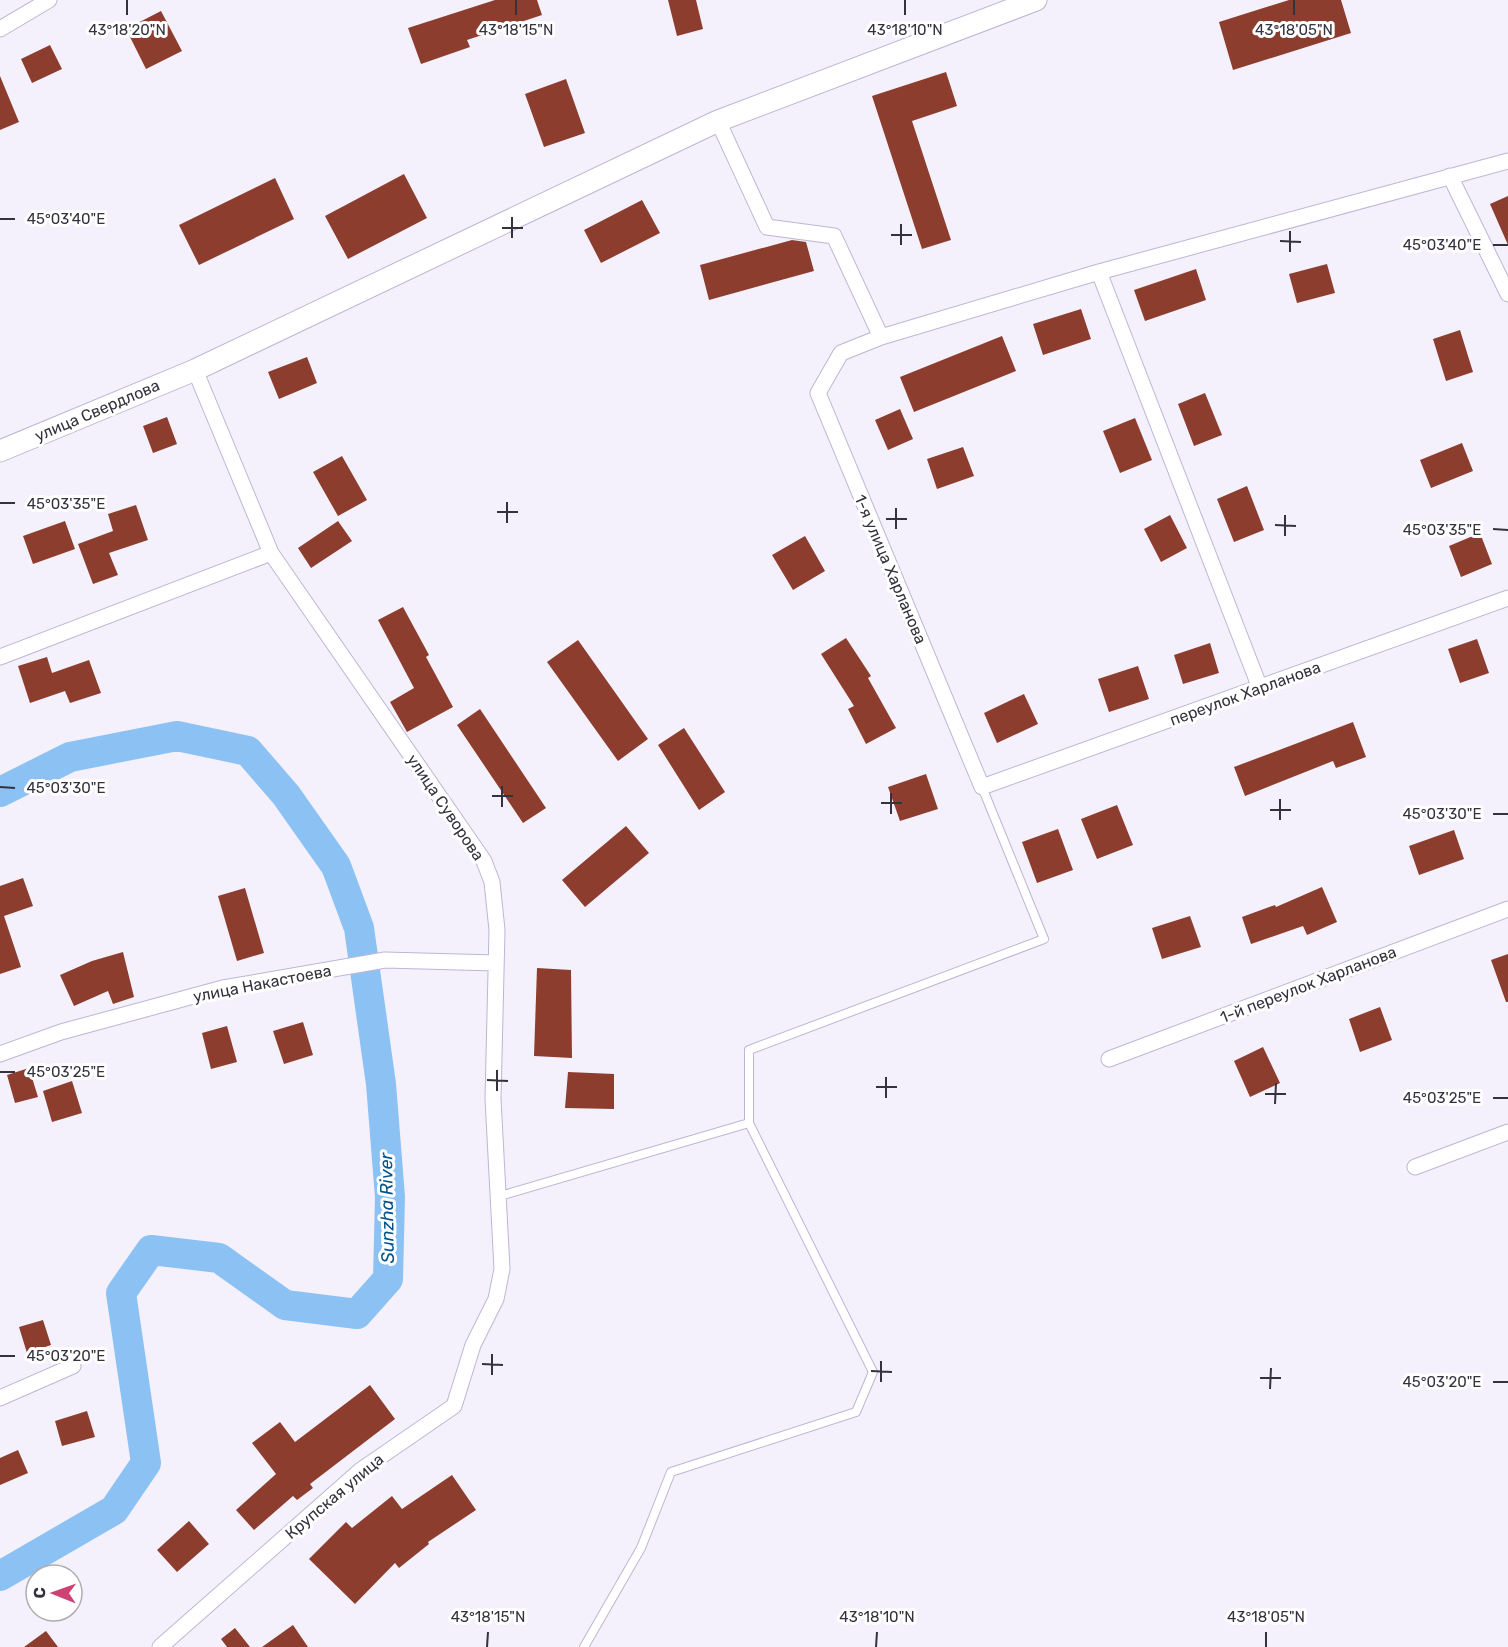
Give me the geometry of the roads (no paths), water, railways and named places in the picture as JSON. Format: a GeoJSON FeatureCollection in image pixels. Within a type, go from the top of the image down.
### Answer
{"type":"FeatureCollection","features":[{"type":"Feature","properties":{"kind":"street"},"geometry":{"type":"LineString","coordinates":[[0,29],[49,0]]}},
{"type":"Feature","properties":{"kind":"street","name":"улица Свердлова"},"geometry":{"type":"LineString","coordinates":[[0,451],[195,370],[718,121],[1036,0]]}},
{"type":"Feature","properties":{"kind":"street"},"geometry":{"type":"LineString","coordinates":[[718,121],[767,227],[834,236],[881,337],[1099,272],[1508,161]]}},
{"type":"Feature","properties":{"kind":"street"},"geometry":{"type":"LineString","coordinates":[[1450,176],[1508,294]]}},
{"type":"Feature","properties":{"kind":"street"},"geometry":{"type":"LineString","coordinates":[[1099,272],[1260,688]]}},
{"type":"Feature","properties":{"kind":"street","name":"1-я улица Харланова"},"geometry":{"type":"LineString","coordinates":[[881,337],[841,353],[818,393],[982,788]]}},
{"type":"Feature","properties":{"kind":"street","name":"улица Суворова"},"geometry":{"type":"LineString","coordinates":[[195,370],[271,554],[484,861],[492,882],[497,930],[493,1099],[500,1196],[502,1269],[496,1299]]}},
{"type":"Feature","properties":{"kind":"street"},"geometry":{"type":"LineString","coordinates":[[0,657],[271,554]]}},
{"type":"Feature","properties":{"kind":"street","name":"переулок Харланова"},"geometry":{"type":"LineString","coordinates":[[982,788],[1508,598]]}},
{"type":"Feature","properties":{"kind":"street","name":"1-й переулок Харланова"},"geometry":{"type":"LineString","coordinates":[[1109,1059],[1508,909]]}},
{"type":"Feature","properties":{"kind":"street","name":"улица Накастоева"},"geometry":{"type":"LineString","coordinates":[[0,1054],[61,1032],[223,988],[385,960],[496,963]]}},
{"type":"Feature","properties":{"kind":"street"},"geometry":{"type":"LineString","coordinates":[[1415,1167],[1508,1132]]}},
{"type":"Feature","properties":{"kind":"street","name":"Крупская улица"},"geometry":{"type":"LineString","coordinates":[[160,1647],[360,1470],[454,1406],[473,1345],[496,1299]]}},
{"type":"Feature","properties":{"kind":"street"},"geometry":{"type":"LineString","coordinates":[[0,1398],[73,1366]]}},
{"type":"Feature","properties":{"kind":"lane"},"geometry":{"type":"LineString","coordinates":[[584,1647],[641,1548],[671,1472],[856,1412],[873,1371],[749,1123],[749,1050],[1044,939],[982,788]]}},
{"type":"Feature","properties":{"kind":"lane"},"geometry":{"type":"LineString","coordinates":[[500,1196],[749,1123]]}},
{"type":"Feature","properties":{"kind":"waterway","name":"Sunzha River"},"geometry":{"type":"LineString","coordinates":[[0,792],[70,757],[177,736],[248,751],[286,795],[336,866],[359,928],[381,1084],[390,1197],[388,1279],[357,1314],[285,1305],[219,1258],[151,1250],[121,1293],[146,1463],[114,1510],[0,1576]]}}]}
